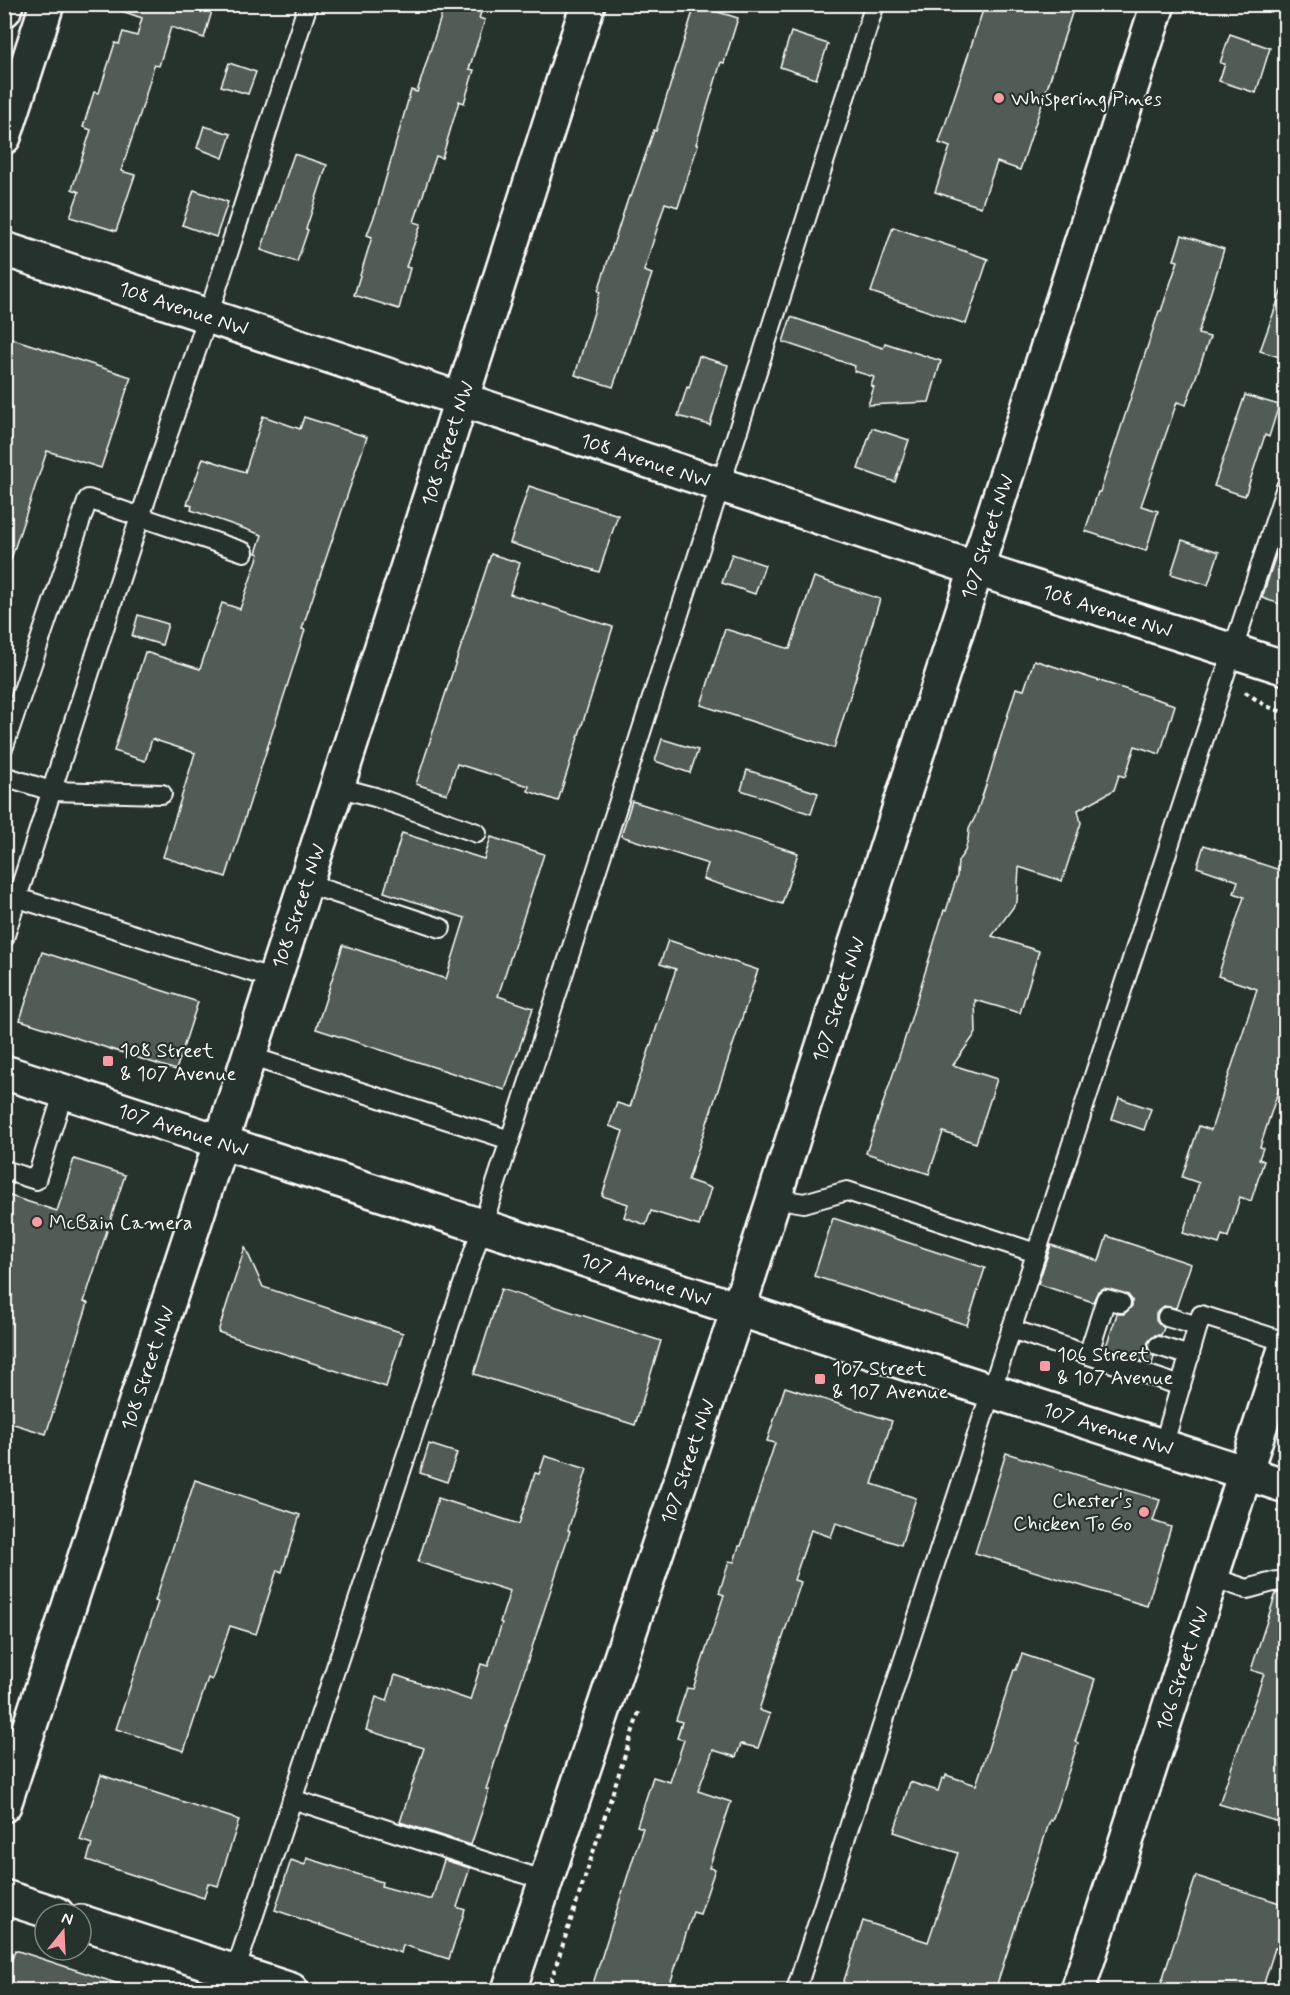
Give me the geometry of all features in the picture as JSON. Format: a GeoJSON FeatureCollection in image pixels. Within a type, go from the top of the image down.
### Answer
{"type":"FeatureCollection","features":[{"type":"Feature","properties":{"kind":"street"},"geometry":{"type":"LineString","coordinates":[[4,10],[6,4]]}},
{"type":"Feature","properties":{"kind":"street"},"geometry":{"type":"LineString","coordinates":[[4,137],[48,4]]}},
{"type":"Feature","properties":{"kind":"street","name":"108 Street NW"},"geometry":{"type":"LineString","coordinates":[[4,1805],[337,787],[588,4]]}},
{"type":"Feature","properties":{"kind":"street","name":"107 Street NW"},"geometry":{"type":"LineString","coordinates":[[508,1990],[738,1310],[1158,4]]}},
{"type":"Feature","properties":{"kind":"street","name":"108 Avenue NW"},"geometry":{"type":"LineString","coordinates":[[4,249],[977,569],[1286,668]]}},
{"type":"Feature","properties":{"kind":"street","name":"107 Avenue NW"},"geometry":{"type":"LineString","coordinates":[[4,1072],[1286,1486]]}},
{"type":"Feature","properties":{"kind":"street","name":"106 Street NW"},"geometry":{"type":"LineString","coordinates":[[1078,1990],[1286,1344]]}},
{"type":"Feature","properties":{"kind":"street"},"geometry":{"type":"LineString","coordinates":[[4,1897],[33,1906]]}},
{"type":"Feature","properties":{"kind":"street"},"geometry":{"type":"LineString","coordinates":[[93,1927],[231,1981],[291,1990]]}},
{"type":"Feature","properties":{"kind":"lane"},"geometry":{"type":"LineString","coordinates":[[4,939],[308,4]]}},
{"type":"Feature","properties":{"kind":"lane"},"geometry":{"type":"LineString","coordinates":[[231,1981],[482,1227],[875,4]]}},
{"type":"Feature","properties":{"kind":"lane"},"geometry":{"type":"LineString","coordinates":[[796,1990],[1286,487]]}},
{"type":"Feature","properties":{"kind":"lane"},"geometry":{"type":"LineString","coordinates":[[4,746],[88,499],[244,552]]}},
{"type":"Feature","properties":{"kind":"lane"},"geometry":{"type":"LineString","coordinates":[[4,776],[51,791],[162,794]]}},
{"type":"Feature","properties":{"kind":"lane"},"geometry":{"type":"LineString","coordinates":[[337,787],[375,797],[477,833]]}},
{"type":"Feature","properties":{"kind":"lane"},"geometry":{"type":"LineString","coordinates":[[305,883],[441,928]]}},
{"type":"Feature","properties":{"kind":"lane"},"geometry":{"type":"LineString","coordinates":[[18,898],[274,979]]}},
{"type":"Feature","properties":{"kind":"lane"},"geometry":{"type":"LineString","coordinates":[[249,1056],[510,1140]]}},
{"type":"Feature","properties":{"kind":"lane"},"geometry":{"type":"LineString","coordinates":[[4,1170],[36,1180],[64,1091]]}},
{"type":"Feature","properties":{"kind":"lane"},"geometry":{"type":"LineString","coordinates":[[773,1198],[804,1203],[847,1191],[1036,1253]]}},
{"type":"Feature","properties":{"kind":"lane"},"geometry":{"type":"LineString","coordinates":[[1088,1355],[1104,1330],[1106,1299],[1121,1303]]}},
{"type":"Feature","properties":{"kind":"lane"},"geometry":{"type":"LineString","coordinates":[[1162,1447],[1201,1315],[1286,1344]]}},
{"type":"Feature","properties":{"kind":"lane"},"geometry":{"type":"LineString","coordinates":[[1167,1317],[1198,1326]]}},
{"type":"Feature","properties":{"kind":"lane"},"geometry":{"type":"LineString","coordinates":[[1011,1329],[1181,1386]]}},
{"type":"Feature","properties":{"kind":"lane"},"geometry":{"type":"LineString","coordinates":[[1158,1346],[1190,1356]]}},
{"type":"Feature","properties":{"kind":"lane"},"geometry":{"type":"LineString","coordinates":[[1211,1577],[1247,1589],[1277,1581],[1286,1584]]}},
{"type":"Feature","properties":{"kind":"lane"},"geometry":{"type":"LineString","coordinates":[[292,1799],[546,1881]]}},
{"type":"Feature","properties":{"kind":"building"},"geometry":{"type":"Polygon","coordinates":[[[117,4],[214,4],[204,38],[171,27],[159,66],[154,65],[121,171],[135,175],[116,231],[70,217],[79,192],[72,189],[91,130],[83,127],[94,92],[99,93],[115,43],[119,44],[123,32],[137,36],[142,18],[116,9],[117,4]]]}},
{"type":"Feature","properties":{"kind":"building"},"geometry":{"type":"Polygon","coordinates":[[[445,4],[484,4],[479,18],[485,20],[469,69],[474,70],[464,103],[459,101],[442,158],[436,156],[414,222],[421,224],[406,267],[410,268],[399,309],[354,295],[372,237],[367,235],[377,209],[411,90],[417,92],[445,4]]]}},
{"type":"Feature","properties":{"kind":"building","name":"Whispering Pines"},"geometry":{"type":"Polygon","coordinates":[[[985,4],[1069,4],[1068,9],[1073,10],[1020,170],[997,162],[981,207],[935,192],[950,147],[939,143],[985,4]]]}},
{"type":"Feature","properties":{"kind":"building"},"geometry":{"type":"Polygon","coordinates":[[[695,5],[738,18],[724,63],[721,62],[678,207],[665,203],[644,271],[652,274],[613,387],[575,375],[600,292],[598,291],[629,196],[631,197],[654,130],[656,131],[695,5]]]}},
{"type":"Feature","properties":{"kind":"building"},"geometry":{"type":"Polygon","coordinates":[[[791,32],[828,44],[816,79],[780,67],[791,32]]]}},
{"type":"Feature","properties":{"kind":"building"},"geometry":{"type":"Polygon","coordinates":[[[1230,34],[1270,48],[1256,93],[1219,81],[1225,64],[1220,63],[1230,34]]]}},
{"type":"Feature","properties":{"kind":"building"},"geometry":{"type":"Polygon","coordinates":[[[229,63],[256,72],[248,94],[221,86],[229,63]]]}},
{"type":"Feature","properties":{"kind":"building"},"geometry":{"type":"Polygon","coordinates":[[[204,126],[231,134],[223,158],[197,148],[204,126]]]}},
{"type":"Feature","properties":{"kind":"building"},"geometry":{"type":"Polygon","coordinates":[[[294,154],[327,165],[297,262],[261,250],[294,154]]]}},
{"type":"Feature","properties":{"kind":"building"},"geometry":{"type":"Polygon","coordinates":[[[194,190],[228,202],[216,237],[182,225],[194,190]]]}},
{"type":"Feature","properties":{"kind":"building"},"geometry":{"type":"Polygon","coordinates":[[[893,227],[988,259],[966,324],[871,292],[893,227]]]}},
{"type":"Feature","properties":{"kind":"building"},"geometry":{"type":"Polygon","coordinates":[[[1182,235],[1224,249],[1198,334],[1210,337],[1186,405],[1177,402],[1141,506],[1158,511],[1146,551],[1085,531],[1178,261],[1174,260],[1182,235]]]}},
{"type":"Feature","properties":{"kind":"building"},"geometry":{"type":"Polygon","coordinates":[[[1282,289],[1286,289],[1286,359],[1260,351],[1282,289]]]}},
{"type":"Feature","properties":{"kind":"building"},"geometry":{"type":"Polygon","coordinates":[[[791,317],[883,348],[885,343],[941,361],[929,402],[868,405],[874,387],[871,386],[874,377],[854,371],[855,366],[783,342],[791,317]]]}},
{"type":"Feature","properties":{"kind":"building"},"geometry":{"type":"Polygon","coordinates":[[[4,336],[131,377],[101,468],[47,451],[9,565],[4,564],[4,336]]]}},
{"type":"Feature","properties":{"kind":"building"},"geometry":{"type":"Polygon","coordinates":[[[699,356],[728,365],[710,425],[678,416],[699,356]]]}},
{"type":"Feature","properties":{"kind":"building"},"geometry":{"type":"Polygon","coordinates":[[[1245,395],[1279,405],[1269,437],[1265,435],[1245,496],[1214,486],[1245,395]]]}},
{"type":"Feature","properties":{"kind":"building"},"geometry":{"type":"Polygon","coordinates":[[[263,416],[300,429],[304,417],[367,437],[302,629],[305,630],[226,877],[163,857],[195,753],[152,739],[145,761],[114,751],[145,652],[200,669],[222,603],[240,609],[259,554],[256,553],[262,535],[191,510],[192,506],[187,504],[203,458],[245,472],[263,416]]]}},
{"type":"Feature","properties":{"kind":"building"},"geometry":{"type":"Polygon","coordinates":[[[872,428],[909,440],[895,482],[858,469],[872,428]]]}},
{"type":"Feature","properties":{"kind":"building"},"geometry":{"type":"Polygon","coordinates":[[[529,486],[618,515],[599,572],[510,543],[529,486]]]}},
{"type":"Feature","properties":{"kind":"building"},"geometry":{"type":"Polygon","coordinates":[[[1282,536],[1286,536],[1286,606],[1262,598],[1282,536]]]}},
{"type":"Feature","properties":{"kind":"building"},"geometry":{"type":"Polygon","coordinates":[[[1182,540],[1219,552],[1208,585],[1171,574],[1182,540]]]}},
{"type":"Feature","properties":{"kind":"building"},"geometry":{"type":"Polygon","coordinates":[[[491,554],[520,563],[510,594],[613,627],[558,801],[528,791],[529,786],[457,764],[447,794],[416,784],[491,554]]]}},
{"type":"Feature","properties":{"kind":"building"},"geometry":{"type":"Polygon","coordinates":[[[732,554],[765,565],[755,594],[722,583],[732,554]]]}},
{"type":"Feature","properties":{"kind":"building"},"geometry":{"type":"Polygon","coordinates":[[[814,577],[880,599],[834,748],[701,705],[725,629],[790,649],[814,577]]]}},
{"type":"Feature","properties":{"kind":"building"},"geometry":{"type":"Polygon","coordinates":[[[138,615],[168,624],[162,645],[132,636],[138,615]]]}},
{"type":"Feature","properties":{"kind":"building"},"geometry":{"type":"Polygon","coordinates":[[[1034,660],[1175,705],[1160,754],[1135,746],[1125,777],[1119,775],[1114,790],[1078,810],[1081,823],[1062,881],[1019,867],[1017,902],[992,936],[1039,951],[1020,1013],[975,1000],[976,1033],[953,1065],[997,1079],[976,1143],[943,1132],[929,1174],[866,1153],[902,1048],[944,910],[946,911],[957,876],[958,861],[965,851],[969,829],[988,779],[1016,688],[1024,690],[1034,660]]]}},
{"type":"Feature","properties":{"kind":"building"},"geometry":{"type":"Polygon","coordinates":[[[662,739],[698,750],[690,773],[655,761],[662,739]]]}},
{"type":"Feature","properties":{"kind":"building"},"geometry":{"type":"Polygon","coordinates":[[[747,770],[818,793],[811,814],[741,790],[747,770]]]}},
{"type":"Feature","properties":{"kind":"building"},"geometry":{"type":"Polygon","coordinates":[[[632,801],[798,853],[782,904],[703,879],[708,864],[621,836],[632,801]]]}},
{"type":"Feature","properties":{"kind":"building"},"geometry":{"type":"Polygon","coordinates":[[[402,833],[484,859],[491,837],[544,854],[498,996],[533,1008],[505,1090],[316,1029],[343,945],[446,979],[465,918],[384,892],[402,833]]]}},
{"type":"Feature","properties":{"kind":"building"},"geometry":{"type":"Polygon","coordinates":[[[1204,845],[1286,872],[1286,1067],[1260,1147],[1263,1148],[1259,1159],[1264,1161],[1251,1201],[1240,1197],[1228,1237],[1222,1235],[1219,1244],[1183,1233],[1199,1183],[1182,1177],[1199,1126],[1211,1130],[1257,989],[1218,976],[1244,897],[1234,893],[1238,881],[1197,867],[1204,845]]]}},
{"type":"Feature","properties":{"kind":"building"},"geometry":{"type":"Polygon","coordinates":[[[668,940],[758,970],[688,1180],[711,1188],[699,1226],[651,1211],[646,1225],[624,1217],[628,1204],[602,1196],[623,1131],[609,1126],[617,1103],[630,1107],[676,969],[660,964],[668,940]]]}},
{"type":"Feature","properties":{"kind":"building"},"geometry":{"type":"Polygon","coordinates":[[[42,952],[198,1002],[176,1070],[20,1020],[42,952]]]}},
{"type":"Feature","properties":{"kind":"building"},"geometry":{"type":"Polygon","coordinates":[[[1119,1098],[1151,1109],[1144,1130],[1112,1119],[1119,1098]]]}},
{"type":"Feature","properties":{"kind":"building"},"geometry":{"type":"Polygon","coordinates":[[[74,1159],[125,1175],[84,1302],[88,1303],[46,1434],[4,1421],[4,1194],[57,1211],[74,1159]]]}},
{"type":"Feature","properties":{"kind":"building"},"geometry":{"type":"Polygon","coordinates":[[[833,1218],[985,1268],[967,1325],[814,1276],[833,1218]]]}},
{"type":"Feature","properties":{"kind":"building"},"geometry":{"type":"Polygon","coordinates":[[[1107,1236],[1191,1264],[1176,1308],[1164,1306],[1156,1313],[1156,1320],[1164,1328],[1161,1335],[1155,1335],[1148,1342],[1147,1349],[1154,1357],[1152,1364],[1105,1349],[1117,1314],[1124,1314],[1132,1306],[1132,1300],[1128,1295],[1104,1288],[1098,1291],[1093,1302],[1038,1284],[1051,1245],[1099,1261],[1107,1236]]]}},
{"type":"Feature","properties":{"kind":"building"},"geometry":{"type":"Polygon","coordinates":[[[245,1247],[263,1287],[403,1333],[386,1387],[218,1332],[245,1247]]]}},
{"type":"Feature","properties":{"kind":"building"},"geometry":{"type":"Polygon","coordinates":[[[501,1289],[661,1341],[635,1425],[474,1374],[501,1289]]]}},
{"type":"Feature","properties":{"kind":"building"},"geometry":{"type":"Polygon","coordinates":[[[785,1387],[892,1421],[872,1484],[916,1498],[901,1545],[836,1523],[831,1537],[811,1530],[794,1580],[801,1582],[759,1710],[770,1714],[758,1748],[741,1744],[736,1757],[713,1750],[698,1791],[731,1802],[709,1868],[715,1869],[700,1914],[693,1912],[668,1990],[591,1990],[643,1828],[637,1826],[653,1777],[670,1782],[684,1740],[677,1738],[682,1722],[676,1720],[687,1688],[693,1689],[724,1595],[719,1593],[729,1561],[734,1562],[739,1546],[741,1546],[775,1443],[767,1441],[785,1387]]]}},
{"type":"Feature","properties":{"kind":"building"},"geometry":{"type":"Polygon","coordinates":[[[429,1444],[457,1453],[447,1482],[420,1473],[429,1444]]]}},
{"type":"Feature","properties":{"kind":"building"},"geometry":{"type":"Polygon","coordinates":[[[1006,1453],[1160,1500],[1153,1521],[1171,1527],[1147,1606],[975,1553],[1006,1453]]]}},
{"type":"Feature","properties":{"kind":"building"},"geometry":{"type":"Polygon","coordinates":[[[545,1456],[587,1469],[568,1530],[570,1531],[486,1789],[489,1790],[471,1845],[400,1822],[424,1748],[366,1730],[376,1697],[387,1701],[395,1675],[470,1700],[481,1664],[488,1666],[510,1591],[418,1562],[438,1498],[519,1524],[535,1473],[539,1474],[545,1456]]]}},
{"type":"Feature","properties":{"kind":"building"},"geometry":{"type":"Polygon","coordinates":[[[195,1480],[300,1515],[282,1572],[277,1570],[256,1634],[230,1626],[212,1680],[208,1678],[184,1751],[116,1729],[195,1480]]]}},
{"type":"Feature","properties":{"kind":"building"},"geometry":{"type":"Polygon","coordinates":[[[1276,1593],[1286,1594],[1286,1824],[1219,1804],[1264,1674],[1251,1670],[1276,1593]]]}},
{"type":"Feature","properties":{"kind":"building"},"geometry":{"type":"Polygon","coordinates":[[[1022,1654],[1095,1679],[1075,1742],[1078,1743],[1052,1821],[1050,1820],[995,1990],[841,1990],[863,1921],[928,1942],[958,1853],[894,1832],[910,1782],[938,1791],[942,1778],[945,1779],[946,1775],[976,1785],[1014,1670],[1022,1654]]]}},
{"type":"Feature","properties":{"kind":"building"},"geometry":{"type":"Polygon","coordinates":[[[101,1775],[239,1820],[218,1886],[208,1883],[204,1898],[87,1860],[92,1844],[80,1840],[101,1775]]]}},
{"type":"Feature","properties":{"kind":"building"},"geometry":{"type":"Polygon","coordinates":[[[307,1858],[382,1882],[381,1886],[428,1899],[432,1899],[444,1860],[470,1868],[457,1907],[465,1910],[449,1959],[403,1945],[401,1953],[275,1910],[291,1860],[305,1865],[307,1858]]]}},
{"type":"Feature","properties":{"kind":"building"},"geometry":{"type":"Polygon","coordinates":[[[1196,1876],[1286,1905],[1286,1951],[1275,1948],[1262,1990],[1159,1990],[1196,1876]]]}},
{"type":"Feature","properties":{"kind":"building"},"geometry":{"type":"Polygon","coordinates":[[[15,1950],[33,1956],[33,1962],[52,1962],[125,1986],[124,1990],[4,1990],[4,1983],[15,1950]]]}},
{"type":"Feature","properties":{"kind":"place","name":"Whispering Pines"},"geometry":{"type":"Point","coordinates":[999,98]}},
{"type":"Feature","properties":{"kind":"place","name":"108 Street & 107 Avenue"},"geometry":{"type":"Point","coordinates":[108,1061]}},
{"type":"Feature","properties":{"kind":"place","name":"McBain Camera"},"geometry":{"type":"Point","coordinates":[37,1222]}},
{"type":"Feature","properties":{"kind":"place","name":"106 Street & 107 Avenue"},"geometry":{"type":"Point","coordinates":[1045,1366]}},
{"type":"Feature","properties":{"kind":"place","name":"107 Street & 107 Avenue"},"geometry":{"type":"Point","coordinates":[820,1379]}},
{"type":"Feature","properties":{"kind":"place","name":"Chester's Chicken To Go"},"geometry":{"type":"Point","coordinates":[1144,1512]}}]}
